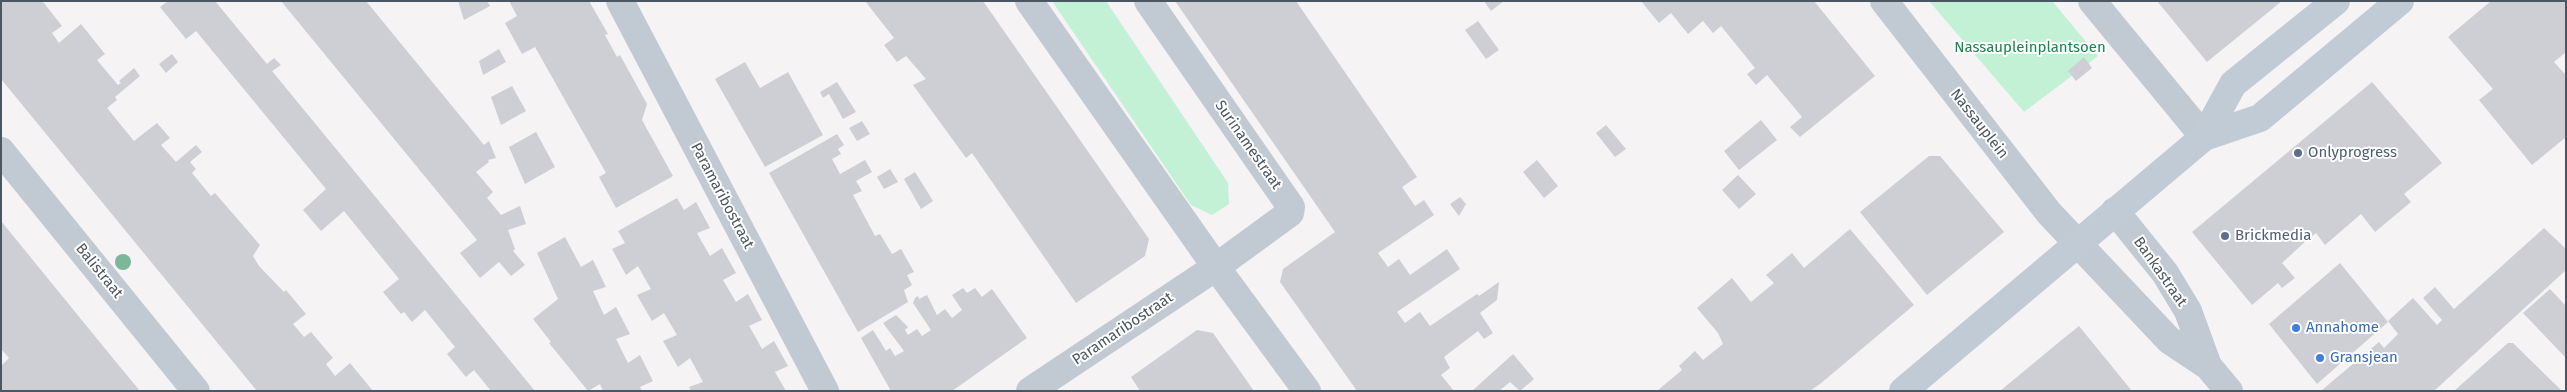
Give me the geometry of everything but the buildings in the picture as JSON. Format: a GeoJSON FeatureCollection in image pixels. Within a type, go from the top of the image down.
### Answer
{"type":"FeatureCollection","features":[{"type":"Feature","properties":{"kind":"main road"},"geometry":{"type":"LineString","coordinates":[[2204,137],[2233,84],[2336,1]]}},
{"type":"Feature","properties":{"kind":"main road"},"geometry":{"type":"LineString","coordinates":[[1903,391],[2204,137],[2260,118],[2400,1]]}},
{"type":"Feature","properties":{"kind":"street","name":"Paramaribostraat"},"geometry":{"type":"LineString","coordinates":[[620,1],[825,391]]}},
{"type":"Feature","properties":{"kind":"street"},"geometry":{"type":"LineString","coordinates":[[1028,1],[1216,267],[1307,391]]}},
{"type":"Feature","properties":{"kind":"street","name":"Surinamestraat"},"geometry":{"type":"LineString","coordinates":[[1148,1],[1291,207],[1290,213],[1216,267]]}},
{"type":"Feature","properties":{"kind":"street","name":"Nassauplein"},"geometry":{"type":"LineString","coordinates":[[1884,1],[2037,198],[2078,244]]}},
{"type":"Feature","properties":{"kind":"street"},"geometry":{"type":"LineString","coordinates":[[2092,1],[2204,137]]}},
{"type":"Feature","properties":{"kind":"street","name":"Balistraat"},"geometry":{"type":"LineString","coordinates":[[1,151],[196,391]]}},
{"type":"Feature","properties":{"kind":"street","name":"Bankastraat"},"geometry":{"type":"LineString","coordinates":[[2115,211],[2165,273],[2188,311],[2208,366]]}},
{"type":"Feature","properties":{"kind":"street","name":"Bankastraat"},"geometry":{"type":"LineString","coordinates":[[2078,244],[2169,340],[2208,366],[2229,391]]}},
{"type":"Feature","properties":{"kind":"street","name":"Paramaribostraat"},"geometry":{"type":"LineString","coordinates":[[1030,391],[1216,267]]}},
{"type":"Feature","properties":{"kind":"green space"},"geometry":{"type":"Polygon","coordinates":[[[1052,1],[1106,1],[1228,183],[1229,204],[1212,215],[1191,205],[1052,1]]]}},
{"type":"Feature","properties":{"kind":"green space","name":"Nassaupleinplantsoen"},"geometry":{"type":"Polygon","coordinates":[[[1929,1],[2052,1],[2098,56],[2024,112],[1929,1]]]}},
{"type":"Feature","properties":{"kind":"place","name":"Onlyprogress"},"geometry":{"type":"Point","coordinates":[2298,153]}},
{"type":"Feature","properties":{"kind":"place","name":"Brickmedia"},"geometry":{"type":"Point","coordinates":[2225,236]}},
{"type":"Feature","properties":{"kind":"place","name":"Annahome"},"geometry":{"type":"Point","coordinates":[2296,328]}},
{"type":"Feature","properties":{"kind":"place","name":"Gransjean"},"geometry":{"type":"Point","coordinates":[2320,358]}}]}
